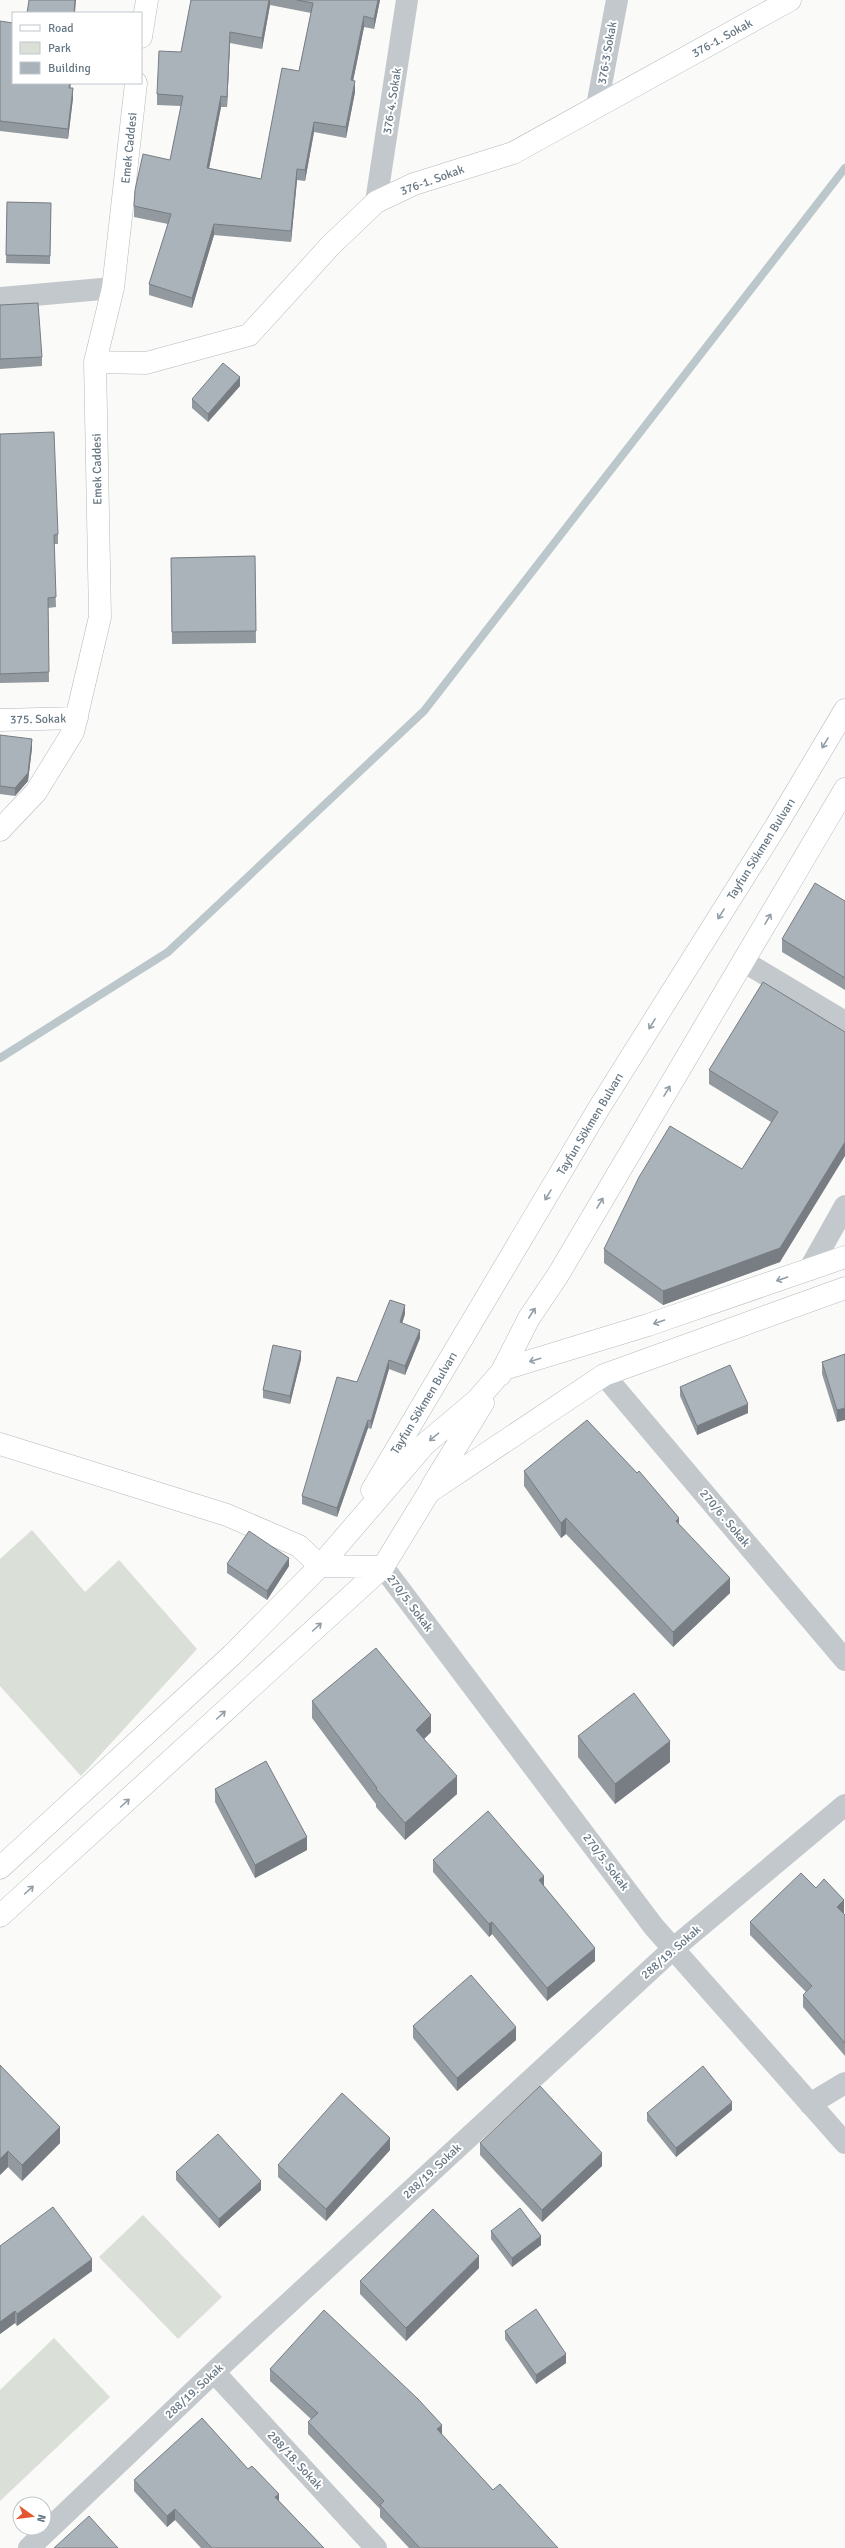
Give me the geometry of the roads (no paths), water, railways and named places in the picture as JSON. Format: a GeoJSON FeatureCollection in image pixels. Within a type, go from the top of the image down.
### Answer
{"type":"FeatureCollection","features":[{"type":"Feature","properties":{"kind":"street"},"geometry":{"type":"LineString","coordinates":[[142,31],[147,0]]}},
{"type":"Feature","properties":{"kind":"street","name":"376-4. Sokak"},"geometry":{"type":"LineString","coordinates":[[376,202],[407,0]]}},
{"type":"Feature","properties":{"kind":"street","name":"376-3 Sokak"},"geometry":{"type":"LineString","coordinates":[[598,106],[617,0]]}},
{"type":"Feature","properties":{"kind":"street","name":"376-1. Sokak"},"geometry":{"type":"LineString","coordinates":[[95,362],[146,363],[249,335],[330,246],[376,202],[414,184],[513,153],[790,0]]}},
{"type":"Feature","properties":{"kind":"street","name":"Emek Caddesi"},"geometry":{"type":"LineString","coordinates":[[0,830],[36,792],[73,732],[100,617],[95,362],[113,288],[136,84]]}},
{"type":"Feature","properties":{"kind":"street"},"geometry":{"type":"LineString","coordinates":[[0,298],[113,288]]}},
{"type":"Feature","properties":{"kind":"street","name":"Tayfun Sökmen Bulvarı"},"geometry":{"type":"LineString","coordinates":[[341,1543],[599,1108],[776,826],[845,710]]}},
{"type":"Feature","properties":{"kind":"street","name":"375. Sokak"},"geometry":{"type":"LineString","coordinates":[[0,720],[77,718]]}},
{"type":"Feature","properties":{"kind":"street"},"geometry":{"type":"LineString","coordinates":[[0,1916],[382,1567],[504,1369],[529,1318],[562,1268],[845,789]]}},
{"type":"Feature","properties":{"kind":"street"},"geometry":{"type":"LineString","coordinates":[[743,961],[845,1022]]}},
{"type":"Feature","properties":{"kind":"street"},"geometry":{"type":"LineString","coordinates":[[809,1270],[845,1206]]}},
{"type":"Feature","properties":{"kind":"street"},"geometry":{"type":"LineString","coordinates":[[0,1868],[232,1655],[320,1566],[425,1444],[477,1400],[504,1369],[648,1326],[845,1257]]}},
{"type":"Feature","properties":{"kind":"street"},"geometry":{"type":"LineString","coordinates":[[428,1492],[604,1375],[845,1288]]}},
{"type":"Feature","properties":{"kind":"street","name":"270/6 . Sokak"},"geometry":{"type":"LineString","coordinates":[[604,1375],[844,1657]]}},
{"type":"Feature","properties":{"kind":"street"},"geometry":{"type":"LineString","coordinates":[[0,1444],[227,1515],[299,1546],[320,1566],[382,1567]]}},
{"type":"Feature","properties":{"kind":"street","name":"270/5. Sokak"},"geometry":{"type":"LineString","coordinates":[[382,1567],[654,1926],[845,2143]]}},
{"type":"Feature","properties":{"kind":"street","name":"288/19. Sokak"},"geometry":{"type":"LineString","coordinates":[[29,2548],[214,2372],[674,1948],[845,1806]]}},
{"type":"Feature","properties":{"kind":"street"},"geometry":{"type":"LineString","coordinates":[[810,2104],[845,2083]]}},
{"type":"Feature","properties":{"kind":"street","name":"288/18. Sokak"},"geometry":{"type":"LineString","coordinates":[[214,2372],[376,2548]]}},
{"type":"Feature","properties":{"kind":"waterway"},"geometry":{"type":"LineString","coordinates":[[0,1058],[168,952],[424,711],[845,168]]}}]}
